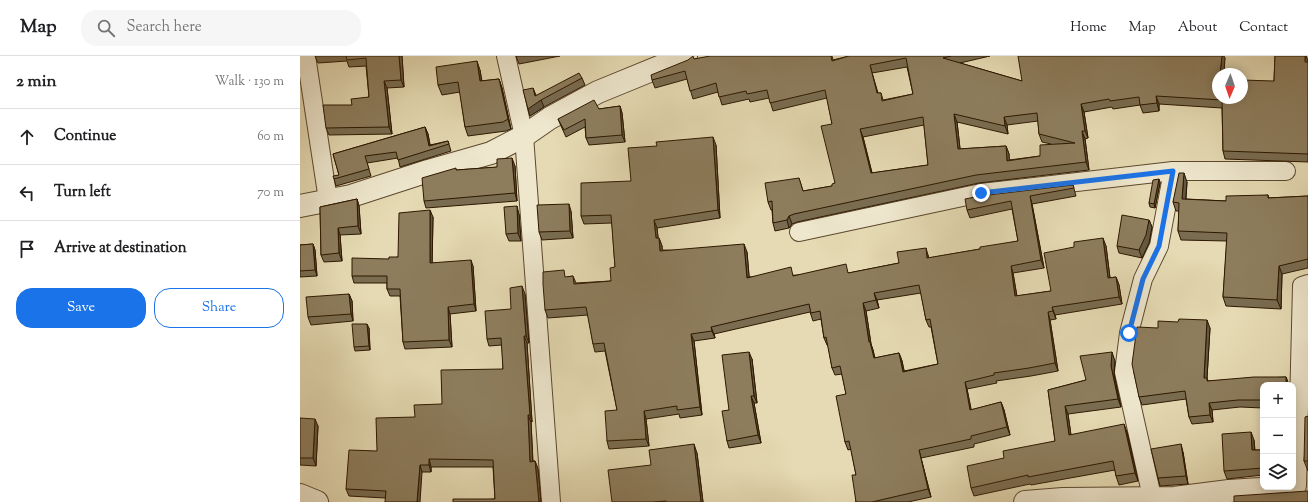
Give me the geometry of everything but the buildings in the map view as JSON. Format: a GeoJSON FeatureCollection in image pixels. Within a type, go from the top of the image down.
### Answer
{"type":"FeatureCollection","features":[{"type":"Feature","properties":{"kind":"street"},"geometry":{"type":"LineString","coordinates":[[306,56],[328,200]]}},
{"type":"Feature","properties":{"kind":"street"},"geometry":{"type":"LineString","coordinates":[[506,56],[524,136],[551,502]]}},
{"type":"Feature","properties":{"kind":"street"},"geometry":{"type":"LineString","coordinates":[[300,206],[350,196],[491,153],[524,136],[550,118],[598,92],[686,56]]}},
{"type":"Feature","properties":{"kind":"street"},"geometry":{"type":"LineString","coordinates":[[799,232],[981,193],[1173,171],[1286,171]]}},
{"type":"Feature","properties":{"kind":"street"},"geometry":{"type":"LineString","coordinates":[[1152,497],[1124,372],[1129,333],[1143,279],[1159,246],[1173,171]]}},
{"type":"Feature","properties":{"kind":"street"},"geometry":{"type":"LineString","coordinates":[[1295,454],[1302,286],[1308,284]]}},
{"type":"Feature","properties":{"kind":"street"},"geometry":{"type":"LineString","coordinates":[[1025,502],[1152,497],[1174,498],[1229,496],[1284,490]]}},
{"type":"Feature","properties":{"kind":"street"},"geometry":{"type":"LineString","coordinates":[[300,494],[318,502]]}},
{"type":"Feature","properties":{"kind":"route"},"geometry":{"type":"LineString","coordinates":[[981,193],[1173,171],[1171,189],[1159,246],[1143,279],[1129,333]]}}]}
